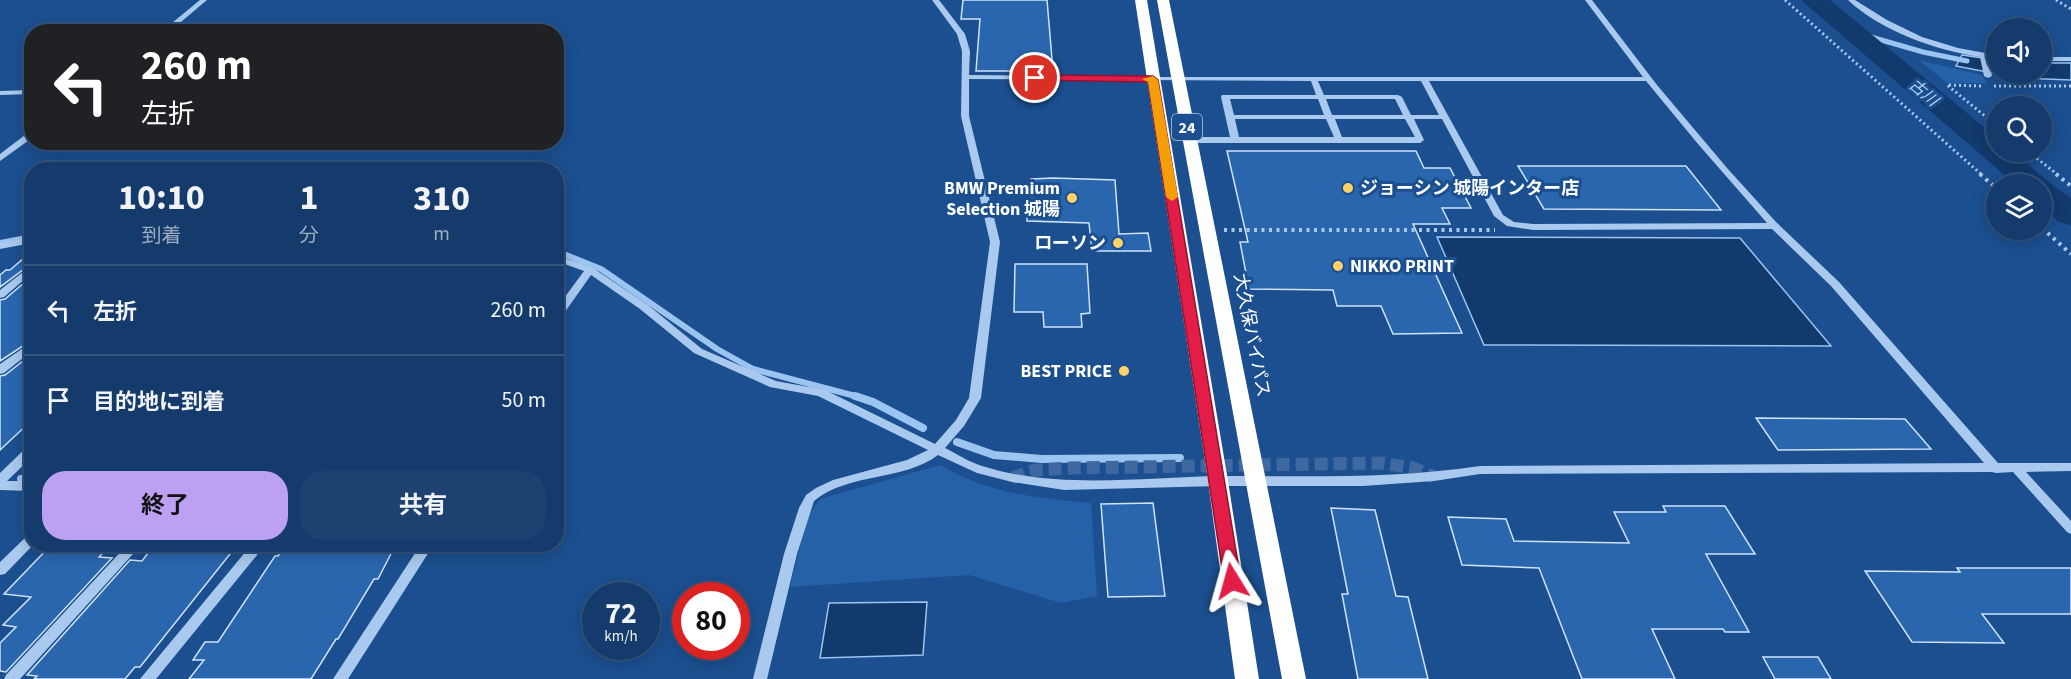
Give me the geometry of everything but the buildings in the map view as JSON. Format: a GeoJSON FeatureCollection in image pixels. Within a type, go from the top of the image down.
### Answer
{"type":"FeatureCollection","features":[{"type":"Feature","properties":{"kind":"highway","name":"24"},"geometry":{"type":"LineString","coordinates":[[1141,0],[1218,481],[1247,679]]}},
{"type":"Feature","properties":{"kind":"highway","name":"大久保バイパス"},"geometry":{"type":"LineString","coordinates":[[1163,0],[1294,679]]}},
{"type":"Feature","properties":{"kind":"street"},"geometry":{"type":"LineString","coordinates":[[174,24],[204,0]]}},
{"type":"Feature","properties":{"kind":"street"},"geometry":{"type":"LineString","coordinates":[[760,679],[792,551],[808,500],[832,484],[924,459],[938,448],[967,413],[975,398],[995,242],[965,116],[966,51],[961,34],[935,0]]}},
{"type":"Feature","properties":{"kind":"street"},"geometry":{"type":"LineString","coordinates":[[1588,0],[1646,79],[1775,226],[1836,285],[1996,469]]}},
{"type":"Feature","properties":{"kind":"street"},"geometry":{"type":"LineString","coordinates":[[1851,0],[1894,28],[1946,47],[1986,56]]}},
{"type":"Feature","properties":{"kind":"street"},"geometry":{"type":"LineString","coordinates":[[1983,56],[1986,68]]}},
{"type":"Feature","properties":{"kind":"street"},"geometry":{"type":"LineString","coordinates":[[2052,59],[2071,59]]}},
{"type":"Feature","properties":{"kind":"street"},"geometry":{"type":"LineString","coordinates":[[966,77],[1153,80],[1646,79]]}},
{"type":"Feature","properties":{"kind":"street"},"geometry":{"type":"LineString","coordinates":[[1314,80],[1338,140]]}},
{"type":"Feature","properties":{"kind":"street"},"geometry":{"type":"LineString","coordinates":[[1424,80],[1499,216],[1514,225],[1775,226]]}},
{"type":"Feature","properties":{"kind":"street"},"geometry":{"type":"LineString","coordinates":[[1,94],[24,93]]}},
{"type":"Feature","properties":{"kind":"street"},"geometry":{"type":"LineString","coordinates":[[1190,140],[1235,140],[1420,140],[1398,98],[1225,97],[1235,140]]}},
{"type":"Feature","properties":{"kind":"street"},"geometry":{"type":"LineString","coordinates":[[1231,117],[1444,117]]}},
{"type":"Feature","properties":{"kind":"street"},"geometry":{"type":"LineString","coordinates":[[0,158],[24,140]]}},
{"type":"Feature","properties":{"kind":"street"},"geometry":{"type":"LineString","coordinates":[[0,246],[24,242]]}},
{"type":"Feature","properties":{"kind":"street"},"geometry":{"type":"LineString","coordinates":[[564,261],[590,270],[644,307],[698,351],[774,384],[821,393],[977,469],[1012,478],[1064,485],[1218,481],[1363,481],[1434,477],[1480,470],[2071,467]]}},
{"type":"Feature","properties":{"kind":"street"},"geometry":{"type":"LineString","coordinates":[[564,306],[590,270]]}},
{"type":"Feature","properties":{"kind":"street"},"geometry":{"type":"LineString","coordinates":[[0,295],[24,275]]}},
{"type":"Feature","properties":{"kind":"street"},"geometry":{"type":"LineString","coordinates":[[0,370],[24,352]]}},
{"type":"Feature","properties":{"kind":"street"},"geometry":{"type":"LineString","coordinates":[[0,480],[24,457]]}},
{"type":"Feature","properties":{"kind":"street"},"geometry":{"type":"LineString","coordinates":[[2017,469],[2071,529]]}},
{"type":"Feature","properties":{"kind":"street"},"geometry":{"type":"LineString","coordinates":[[0,485],[24,486]]}},
{"type":"Feature","properties":{"kind":"street"},"geometry":{"type":"LineString","coordinates":[[0,570],[24,547]]}},
{"type":"Feature","properties":{"kind":"street"},"geometry":{"type":"LineString","coordinates":[[11,679],[129,552]]}},
{"type":"Feature","properties":{"kind":"street"},"geometry":{"type":"LineString","coordinates":[[147,679],[253,552]]}},
{"type":"Feature","properties":{"kind":"street"},"geometry":{"type":"LineString","coordinates":[[340,679],[423,552]]}},
{"type":"Feature","properties":{"kind":"path"},"geometry":{"type":"LineString","coordinates":[[1785,0],[1986,179]]}},
{"type":"Feature","properties":{"kind":"path"},"geometry":{"type":"LineString","coordinates":[[2056,0],[2071,9]]}},
{"type":"Feature","properties":{"kind":"path"},"geometry":{"type":"LineString","coordinates":[[1986,117],[1947,85],[2071,86]]}},
{"type":"Feature","properties":{"kind":"path"},"geometry":{"type":"LineString","coordinates":[[2041,162],[2071,186]]}},
{"type":"Feature","properties":{"kind":"path"},"geometry":{"type":"LineString","coordinates":[[1207,230],[1491,231],[1514,225]]}},
{"type":"Feature","properties":{"kind":"path"},"geometry":{"type":"LineString","coordinates":[[2052,237],[2071,254]]}},
{"type":"Feature","properties":{"kind":"shaded area"},"geometry":{"type":"Polygon","coordinates":[[[1962,55],[1986,59],[1986,72],[1956,66],[1962,55]]]}},
{"type":"Feature","properties":{"kind":"shaded area"},"geometry":{"type":"Polygon","coordinates":[[[1919,60],[1982,75],[1986,81],[1986,83],[1947,83],[1919,60]]]}},
{"type":"Feature","properties":{"kind":"shaded area"},"geometry":{"type":"Polygon","coordinates":[[[2052,63],[2071,63],[2071,80],[2052,79],[2052,63]]]}},
{"type":"Feature","properties":{"kind":"shaded area"},"geometry":{"type":"Polygon","coordinates":[[[1437,237],[1740,238],[1831,346],[1484,345],[1437,237]]]}},
{"type":"Feature","properties":{"kind":"shaded area"},"geometry":{"type":"Polygon","coordinates":[[[940,465],[996,489],[1031,496],[1091,503],[1097,596],[1061,603],[969,575],[790,587],[807,517],[820,499],[940,465]]]}},
{"type":"Feature","properties":{"kind":"shaded area"},"geometry":{"type":"Polygon","coordinates":[[[927,602],[923,655],[820,658],[829,603],[927,602]]]}},
{"type":"Feature","properties":{"kind":"waterway","name":"古川"},"geometry":{"type":"LineString","coordinates":[[1814,0],[2022,174]]}},
{"type":"Feature","properties":{"kind":"waterway"},"geometry":{"type":"LineString","coordinates":[[1850,31],[1923,52],[1967,61]]}},
{"type":"Feature","properties":{"kind":"waterway","name":"古川"},"geometry":{"type":"LineString","coordinates":[[2052,199],[2071,215]]}},
{"type":"Feature","properties":{"kind":"waterway"},"geometry":{"type":"LineString","coordinates":[[0,243],[24,238]]}},
{"type":"Feature","properties":{"kind":"waterway"},"geometry":{"type":"LineString","coordinates":[[564,254],[601,269],[717,349],[753,369],[859,397]]}},
{"type":"Feature","properties":{"kind":"waterway"},"geometry":{"type":"LineString","coordinates":[[855,396],[873,402],[923,428]]}},
{"type":"Feature","properties":{"kind":"waterway"},"geometry":{"type":"LineString","coordinates":[[957,442],[994,455],[1042,459],[1180,458]]}},
{"type":"Feature","properties":{"kind":"tunnel"},"geometry":{"type":"LineString","coordinates":[[1012,478],[1036,470],[1072,468],[1382,463],[1413,468],[1434,477]]}},
{"type":"Feature","properties":{"kind":"slow traffic"},"geometry":{"type":"LineString","coordinates":[[1147,79],[1153,80],[1172,197]]}},
{"type":"Feature","properties":{"kind":"place","name":"ジョーシン 城陽インター店"},"geometry":{"type":"Point","coordinates":[1348,188]}},
{"type":"Feature","properties":{"kind":"place","name":"BMW Premium Selection 城陽"},"geometry":{"type":"Point","coordinates":[1072,198]}},
{"type":"Feature","properties":{"kind":"place","name":"ローソン"},"geometry":{"type":"Point","coordinates":[1118,243]}},
{"type":"Feature","properties":{"kind":"place","name":"NIKKO PRINT"},"geometry":{"type":"Point","coordinates":[1338,266]}},
{"type":"Feature","properties":{"kind":"place","name":"BEST PRICE"},"geometry":{"type":"Point","coordinates":[1124,371]}},
{"type":"Feature","properties":{"kind":"route"},"geometry":{"type":"LineString","coordinates":[[1035,78],[1153,80],[1232,581]]}}]}
